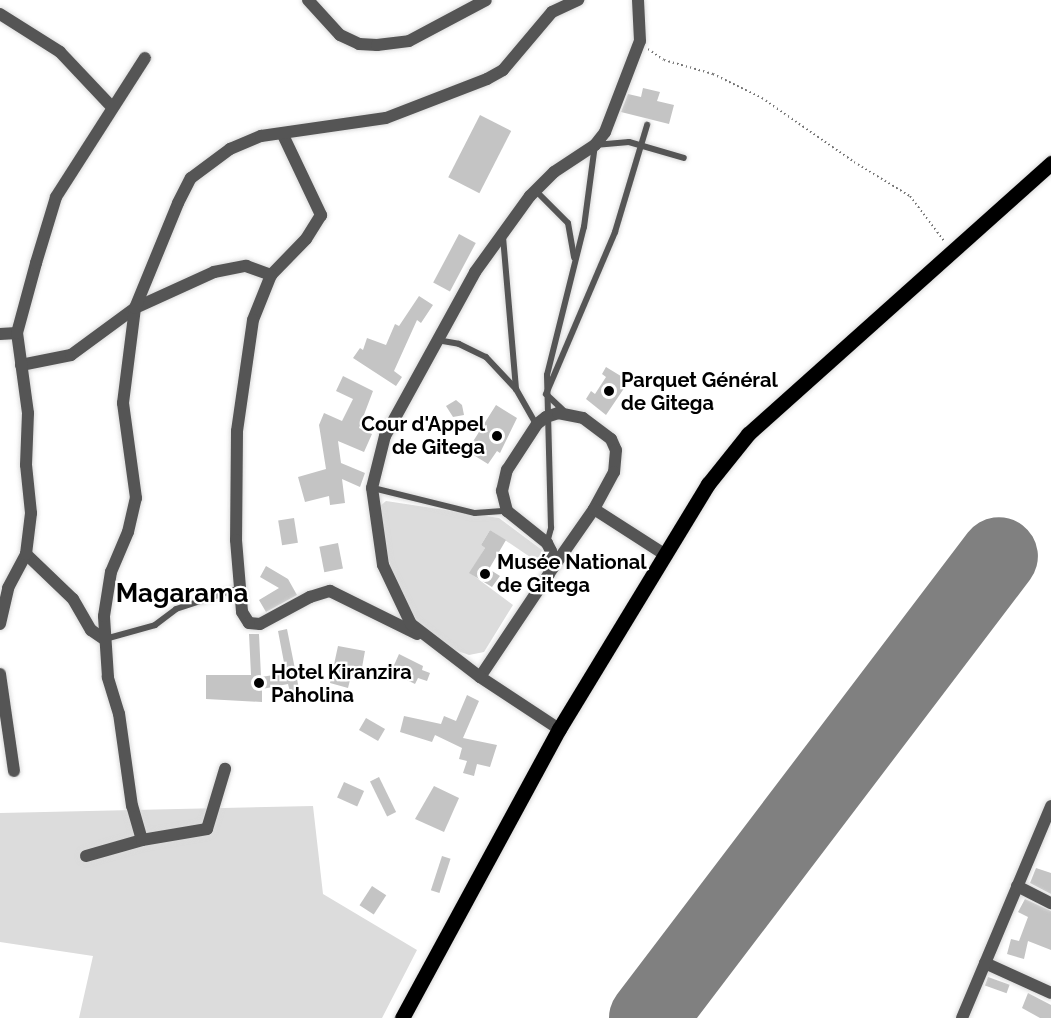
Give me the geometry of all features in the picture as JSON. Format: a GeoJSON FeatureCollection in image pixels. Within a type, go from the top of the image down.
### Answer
{"type":"FeatureCollection","features":[{"type":"Feature","properties":{"kind":"main road"},"geometry":{"type":"LineString","coordinates":[[402,1018],[559,729],[708,483],[748,435],[1051,163]]}},
{"type":"Feature","properties":{"kind":"street"},"geometry":{"type":"LineString","coordinates":[[308,0],[340,35],[359,44],[376,45],[409,41],[486,0]]}},
{"type":"Feature","properties":{"kind":"street"},"geometry":{"type":"LineString","coordinates":[[142,840],[132,806],[104,639],[108,586],[136,498],[123,403],[135,308],[192,178],[230,149],[261,136],[283,135],[386,118],[460,92],[503,69],[552,12],[578,0]]}},
{"type":"Feature","properties":{"kind":"street"},"geometry":{"type":"LineString","coordinates":[[420,636],[404,614],[382,565],[372,488],[385,436],[475,272],[536,191],[554,172],[595,145],[605,132],[640,42],[638,0]]}},
{"type":"Feature","properties":{"kind":"street"},"geometry":{"type":"LineString","coordinates":[[0,14],[60,52],[111,106]]}},
{"type":"Feature","properties":{"kind":"street"},"geometry":{"type":"LineString","coordinates":[[0,624],[8,588],[26,554],[31,513],[26,465],[29,431],[17,333],[56,197],[111,106],[145,58]]}},
{"type":"Feature","properties":{"kind":"street"},"geometry":{"type":"LineString","coordinates":[[283,135],[321,214],[306,239],[271,275],[253,320],[238,412],[236,540],[244,619],[254,625],[330,591],[420,636],[559,729]]}},
{"type":"Feature","properties":{"kind":"street"},"geometry":{"type":"LineString","coordinates":[[21,365],[71,355],[135,308],[214,272],[246,266],[271,275]]}},
{"type":"Feature","properties":{"kind":"street"},"geometry":{"type":"LineString","coordinates":[[0,334],[17,333]]}},
{"type":"Feature","properties":{"kind":"street"},"geometry":{"type":"LineString","coordinates":[[480,677],[594,509],[615,472],[616,450],[604,431],[569,413],[542,420],[503,480],[507,511],[547,543],[551,551],[549,574]]}},
{"type":"Feature","properties":{"kind":"street"},"geometry":{"type":"LineString","coordinates":[[594,509],[664,554]]}},
{"type":"Feature","properties":{"kind":"street"},"geometry":{"type":"LineString","coordinates":[[26,554],[73,599],[91,630],[104,639]]}},
{"type":"Feature","properties":{"kind":"street"},"geometry":{"type":"LineString","coordinates":[[0,674],[14,771]]}},
{"type":"Feature","properties":{"kind":"street"},"geometry":{"type":"LineString","coordinates":[[86,856],[142,840],[207,829],[225,769]]}},
{"type":"Feature","properties":{"kind":"street"},"geometry":{"type":"LineString","coordinates":[[962,1018],[1051,806]]}},
{"type":"Feature","properties":{"kind":"street"},"geometry":{"type":"LineString","coordinates":[[1017,886],[1051,903]]}},
{"type":"Feature","properties":{"kind":"street"},"geometry":{"type":"LineString","coordinates":[[985,963],[1051,993]]}},
{"type":"Feature","properties":{"kind":"lane"},"geometry":{"type":"LineString","coordinates":[[546,394],[615,232],[647,125]]}},
{"type":"Feature","properties":{"kind":"lane"},"geometry":{"type":"LineString","coordinates":[[547,543],[551,528],[542,420],[549,359],[588,206],[595,145],[615,142],[642,145],[684,158]]}},
{"type":"Feature","properties":{"kind":"lane"},"geometry":{"type":"LineString","coordinates":[[536,191],[568,223],[574,265]]}},
{"type":"Feature","properties":{"kind":"lane"},"geometry":{"type":"LineString","coordinates":[[503,234],[516,389]]}},
{"type":"Feature","properties":{"kind":"lane"},"geometry":{"type":"LineString","coordinates":[[437,340],[459,344],[486,357],[542,420]]}},
{"type":"Feature","properties":{"kind":"lane"},"geometry":{"type":"LineString","coordinates":[[546,394],[569,413]]}},
{"type":"Feature","properties":{"kind":"lane"},"geometry":{"type":"LineString","coordinates":[[372,488],[467,512],[507,511]]}},
{"type":"Feature","properties":{"kind":"lane"},"geometry":{"type":"LineString","coordinates":[[104,639],[155,625],[176,609],[240,588]]}},
{"type":"Feature","properties":{"kind":"path"},"geometry":{"type":"LineString","coordinates":[[640,42],[664,60],[713,74],[762,98],[854,162],[910,196],[939,237],[955,249]]}},
{"type":"Feature","properties":{"kind":"shaded area"},"geometry":{"type":"Polygon","coordinates":[[[386,501],[499,518],[542,550],[539,563],[490,530],[481,545],[485,548],[470,573],[513,605],[484,652],[469,655],[455,650],[420,626],[392,579],[379,507],[386,501]]]}},
{"type":"Feature","properties":{"kind":"shaded area"},"geometry":{"type":"Polygon","coordinates":[[[313,806],[323,894],[417,950],[382,1018],[79,1018],[93,956],[0,942],[0,813],[313,806]]]}},
{"type":"Feature","properties":{"kind":"building"},"geometry":{"type":"Polygon","coordinates":[[[643,88],[660,92],[657,101],[674,105],[669,124],[621,112],[628,94],[641,97],[643,88]]]}},
{"type":"Feature","properties":{"kind":"building"},"geometry":{"type":"Polygon","coordinates":[[[480,115],[511,131],[479,193],[448,177],[480,115]]]}},
{"type":"Feature","properties":{"kind":"building"},"geometry":{"type":"Polygon","coordinates":[[[459,234],[476,243],[450,291],[433,283],[459,234]]]}},
{"type":"Feature","properties":{"kind":"building"},"geometry":{"type":"Polygon","coordinates":[[[419,296],[433,305],[421,323],[417,320],[394,371],[402,377],[396,386],[353,358],[360,348],[363,350],[367,338],[386,345],[395,324],[399,326],[419,296]]]}},
{"type":"Feature","properties":{"kind":"building"},"geometry":{"type":"Polygon","coordinates":[[[606,367],[629,381],[606,415],[586,399],[591,391],[595,394],[606,377],[602,374],[606,367]]]}},
{"type":"Feature","properties":{"kind":"building"},"geometry":{"type":"Polygon","coordinates":[[[343,376],[373,391],[359,428],[372,434],[364,452],[338,441],[341,463],[365,473],[360,487],[342,479],[345,503],[330,505],[329,496],[305,502],[298,477],[326,469],[319,425],[324,413],[342,421],[353,399],[336,391],[343,376]]]}},
{"type":"Feature","properties":{"kind":"building"},"geometry":{"type":"Polygon","coordinates":[[[456,400],[462,405],[464,415],[453,417],[446,406],[456,400]]]}},
{"type":"Feature","properties":{"kind":"building"},"geometry":{"type":"Polygon","coordinates":[[[496,405],[517,418],[500,453],[497,451],[488,464],[467,451],[496,405]]]}},
{"type":"Feature","properties":{"kind":"building"},"geometry":{"type":"Polygon","coordinates":[[[294,518],[298,543],[282,545],[278,521],[294,518]]]}},
{"type":"Feature","properties":{"kind":"building"},"geometry":{"type":"Polygon","coordinates":[[[490,530],[506,540],[489,569],[500,576],[492,587],[469,573],[485,548],[481,545],[490,530]]]}},
{"type":"Feature","properties":{"kind":"building"},"geometry":{"type":"Polygon","coordinates":[[[338,543],[343,569],[324,572],[319,547],[338,543]]]}},
{"type":"Feature","properties":{"kind":"building"},"geometry":{"type":"Polygon","coordinates":[[[266,566],[288,579],[297,595],[266,612],[259,600],[279,588],[260,577],[266,566]]]}},
{"type":"Feature","properties":{"kind":"building"},"geometry":{"type":"Polygon","coordinates":[[[287,629],[300,694],[291,696],[288,684],[262,689],[262,702],[206,699],[206,675],[251,675],[249,634],[259,634],[261,677],[286,673],[278,631],[287,629]]]}},
{"type":"Feature","properties":{"kind":"building"},"geometry":{"type":"Polygon","coordinates":[[[338,646],[365,651],[361,673],[357,678],[351,676],[348,688],[330,683],[338,646]]]}},
{"type":"Feature","properties":{"kind":"building"},"geometry":{"type":"Polygon","coordinates":[[[399,654],[423,666],[422,670],[430,673],[427,681],[418,678],[415,684],[391,672],[399,654]]]}},
{"type":"Feature","properties":{"kind":"building"},"geometry":{"type":"Polygon","coordinates":[[[467,695],[479,701],[463,738],[497,745],[490,767],[477,764],[474,776],[463,773],[467,761],[459,759],[462,748],[435,735],[432,742],[400,732],[404,716],[441,724],[444,716],[456,721],[467,695]]]}},
{"type":"Feature","properties":{"kind":"building"},"geometry":{"type":"Polygon","coordinates":[[[366,718],[385,729],[378,741],[359,730],[366,718]]]}},
{"type":"Feature","properties":{"kind":"building"},"geometry":{"type":"Polygon","coordinates":[[[379,777],[396,812],[387,816],[370,781],[379,777]]]}},
{"type":"Feature","properties":{"kind":"building"},"geometry":{"type":"Polygon","coordinates":[[[344,782],[364,791],[357,806],[337,798],[344,782]]]}},
{"type":"Feature","properties":{"kind":"building"},"geometry":{"type":"Polygon","coordinates":[[[434,786],[459,798],[444,832],[415,819],[434,786]]]}},
{"type":"Feature","properties":{"kind":"building"},"geometry":{"type":"Polygon","coordinates":[[[442,856],[451,859],[439,893],[431,890],[442,856]]]}},
{"type":"Feature","properties":{"kind":"building"},"geometry":{"type":"Polygon","coordinates":[[[1036,868],[1051,873],[1051,894],[1030,883],[1036,868]]]}},
{"type":"Feature","properties":{"kind":"building"},"geometry":{"type":"Polygon","coordinates":[[[372,886],[386,895],[374,915],[359,905],[372,886]]]}},
{"type":"Feature","properties":{"kind":"building"},"geometry":{"type":"Polygon","coordinates":[[[1025,899],[1051,911],[1051,950],[1028,941],[1024,959],[1007,954],[1011,939],[1019,941],[1028,917],[1018,912],[1025,899]]]}},
{"type":"Feature","properties":{"kind":"building"},"geometry":{"type":"Polygon","coordinates":[[[988,977],[1010,985],[1007,993],[985,985],[988,977]]]}},
{"type":"Feature","properties":{"kind":"building"},"geometry":{"type":"Polygon","coordinates":[[[1028,993],[1051,1005],[1051,1018],[1040,1018],[1022,1008],[1028,993]]]}},
{"type":"Feature","properties":{"kind":"runway"},"geometry":{"type":"LineString","coordinates":[[648,1018],[999,556]]}},
{"type":"Feature","properties":{"kind":"place","name":"Parquet Général de Gitega"},"geometry":{"type":"Point","coordinates":[609,391]}},
{"type":"Feature","properties":{"kind":"place","name":"Cour d'Appel de Gitega"},"geometry":{"type":"Point","coordinates":[497,436]}},
{"type":"Feature","properties":{"kind":"place","name":"Musée National de Gitega"},"geometry":{"type":"Point","coordinates":[485,574]}},
{"type":"Feature","properties":{"kind":"place","name":"Hotel Kiranzira Paholina"},"geometry":{"type":"Point","coordinates":[259,683]}},
{"type":"Feature","properties":{"kind":"district","name":"Magarama"},"geometry":{"type":"Point","coordinates":[182,594]}}]}
